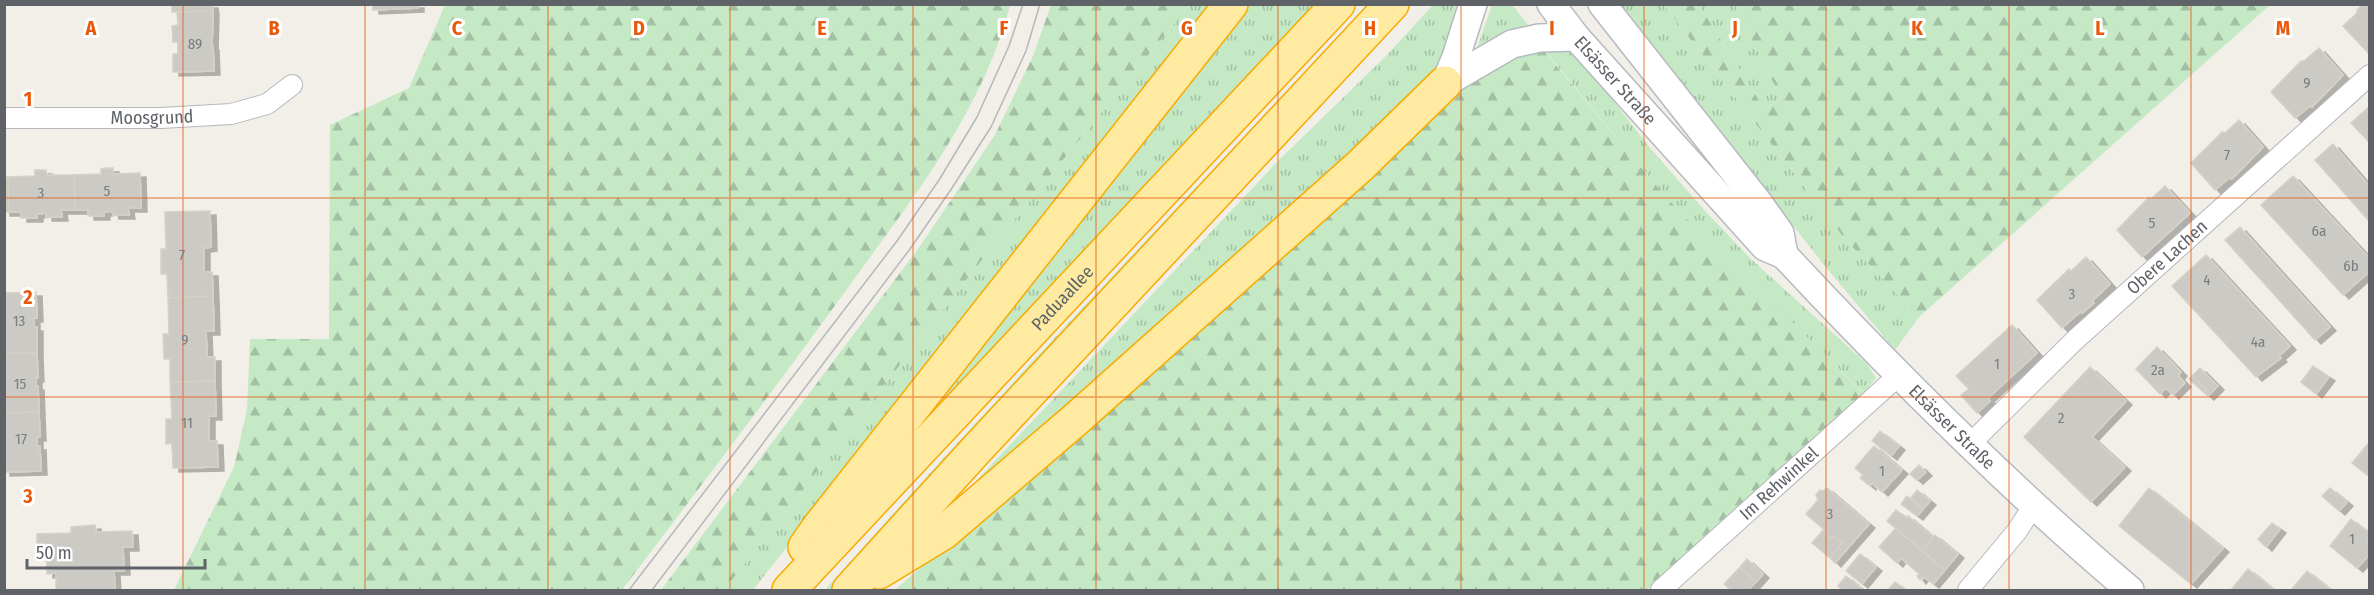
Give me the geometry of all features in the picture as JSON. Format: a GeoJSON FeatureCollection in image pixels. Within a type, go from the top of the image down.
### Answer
{"type":"FeatureCollection","features":[{"type":"Feature","properties":{"kind":"highway"},"geometry":{"type":"LineString","coordinates":[[776,591],[819,527],[1231,4]]}},
{"type":"Feature","properties":{"kind":"highway"},"geometry":{"type":"LineString","coordinates":[[850,591],[977,449],[1392,4]]}},
{"type":"Feature","properties":{"kind":"highway","name":"Paduaallee"},"geometry":{"type":"LineString","coordinates":[[789,591],[1336,7]]}},
{"type":"Feature","properties":{"kind":"highway"},"geometry":{"type":"LineString","coordinates":[[850,591],[943,533],[1075,420],[1361,165],[1445,83]]}},
{"type":"Feature","properties":{"kind":"main road"},"geometry":{"type":"LineString","coordinates":[[1445,83],[1473,4]]}},
{"type":"Feature","properties":{"kind":"main road","name":"Elsässer Straße"},"geometry":{"type":"LineString","coordinates":[[1551,4],[1576,37],[1765,248],[1784,255],[1898,376],[1969,445],[2130,591]]}},
{"type":"Feature","properties":{"kind":"main road","name":"Elsässer Straße"},"geometry":{"type":"LineString","coordinates":[[1602,4],[1780,233],[1784,255]]}},
{"type":"Feature","properties":{"kind":"main road"},"geometry":{"type":"LineString","coordinates":[[1445,83],[1512,44],[1539,38],[1576,37]]}},
{"type":"Feature","properties":{"kind":"street","name":"Obere Lachen"},"geometry":{"type":"LineString","coordinates":[[1969,445],[2075,340],[2370,75]]}},
{"type":"Feature","properties":{"kind":"street","name":"Moosgrund"},"geometry":{"type":"LineString","coordinates":[[4,118],[161,118],[231,114],[267,104],[292,85]]}},
{"type":"Feature","properties":{"kind":"street","name":"Im Rehwinkel"},"geometry":{"type":"LineString","coordinates":[[1661,591],[1898,376]]}},
{"type":"Feature","properties":{"kind":"street"},"geometry":{"type":"LineString","coordinates":[[1968,591],[2017,531],[2034,505]]}},
{"type":"Feature","properties":{"kind":"green space"},"geometry":{"type":"Polygon","coordinates":[[[445,5],[1010,5],[983,80],[965,116],[923,184],[795,360],[622,590],[174,590],[234,467],[247,410],[250,339],[329,339],[330,125],[409,88],[445,5]]]}},
{"type":"Feature","properties":{"kind":"green space"},"geometry":{"type":"Polygon","coordinates":[[[1051,5],[1189,5],[992,247],[724,590],[661,590],[918,249],[995,135],[1033,56],[1051,5]]]}},
{"type":"Feature","properties":{"kind":"green space"},"geometry":{"type":"Polygon","coordinates":[[[1189,5],[1214,5],[753,590],[724,590],[992,247],[1189,5]]]}},
{"type":"Feature","properties":{"kind":"green space"},"geometry":{"type":"Polygon","coordinates":[[[1246,5],[1321,5],[929,417],[921,413],[1246,5]]]}},
{"type":"Feature","properties":{"kind":"green space"},"geometry":{"type":"Polygon","coordinates":[[[1433,5],[1462,5],[1451,40],[1419,93],[1138,345],[957,501],[1279,160],[1385,57],[1433,5]]]}},
{"type":"Feature","properties":{"kind":"green space"},"geometry":{"type":"Polygon","coordinates":[[[1492,5],[1512,5],[1528,25],[1503,33],[1478,53],[1477,48],[1492,5]]]}},
{"type":"Feature","properties":{"kind":"green space"},"geometry":{"type":"Polygon","coordinates":[[[1619,5],[1664,5],[1845,239],[1919,317],[1895,350],[1825,266],[1619,5]]]}},
{"type":"Feature","properties":{"kind":"green space"},"geometry":{"type":"Polygon","coordinates":[[[1664,5],[1699,5],[1765,110],[1781,98],[1735,5],[2270,5],[1919,317],[1845,239],[1664,5]]]}},
{"type":"Feature","properties":{"kind":"green space"},"geometry":{"type":"Polygon","coordinates":[[[1699,5],[1735,5],[1781,98],[1765,110],[1699,5]]]}},
{"type":"Feature","properties":{"kind":"green space"},"geometry":{"type":"Polygon","coordinates":[[[1350,24],[1354,27],[836,590],[825,590],[1019,376],[1350,24]]]}},
{"type":"Feature","properties":{"kind":"green space"},"geometry":{"type":"Polygon","coordinates":[[[1540,46],[1660,190],[1706,240],[1864,394],[1647,590],[895,590],[1459,90],[1484,70],[1540,46]]]}},
{"type":"Feature","properties":{"kind":"green space"},"geometry":{"type":"Polygon","coordinates":[[[1541,46],[1572,53],[1586,66],[1650,148],[1706,212],[1751,259],[1866,363],[1876,378],[1864,393],[1706,240],[1660,190],[1541,46]]]}},
{"type":"Feature","properties":{"kind":"building"},"geometry":{"type":"Polygon","coordinates":[[[172,4],[212,4],[213,11],[172,12],[172,4]]]}},
{"type":"Feature","properties":{"kind":"building"},"geometry":{"type":"Polygon","coordinates":[[[373,4],[418,4],[418,8],[373,10],[373,4]]]}},
{"type":"Feature","properties":{"kind":"building"},"geometry":{"type":"Polygon","coordinates":[[[2363,4],[2370,4],[2370,51],[2368,53],[2343,26],[2363,4]]]}},
{"type":"Feature","properties":{"kind":"building"},"geometry":{"type":"Polygon","coordinates":[[[213,11],[214,71],[173,72],[173,54],[178,54],[178,42],[173,42],[172,26],[178,25],[177,12],[213,11]]]}},
{"type":"Feature","properties":{"kind":"building"},"geometry":{"type":"Polygon","coordinates":[[[2319,48],[2343,75],[2312,107],[2310,106],[2295,118],[2271,92],[2301,61],[2319,48]]]}},
{"type":"Feature","properties":{"kind":"building"},"geometry":{"type":"Polygon","coordinates":[[[2370,106],[2370,143],[2351,123],[2370,106]]]}},
{"type":"Feature","properties":{"kind":"building"},"geometry":{"type":"Polygon","coordinates":[[[2239,120],[2263,147],[2232,179],[2229,178],[2215,190],[2191,163],[2222,132],[2225,133],[2239,120]]]}},
{"type":"Feature","properties":{"kind":"building"},"geometry":{"type":"Polygon","coordinates":[[[2333,144],[2370,187],[2370,222],[2315,160],[2333,144]]]}},
{"type":"Feature","properties":{"kind":"building"},"geometry":{"type":"Polygon","coordinates":[[[113,168],[113,174],[140,173],[141,208],[128,208],[129,215],[113,215],[112,211],[104,212],[104,216],[88,216],[88,210],[75,210],[74,175],[101,174],[101,169],[113,168]]]}},
{"type":"Feature","properties":{"kind":"building"},"geometry":{"type":"Polygon","coordinates":[[[35,170],[46,170],[47,175],[74,175],[75,210],[61,210],[62,217],[46,217],[46,213],[37,214],[37,218],[21,218],[21,212],[9,212],[8,177],[35,176],[35,170]]]}},
{"type":"Feature","properties":{"kind":"building"},"geometry":{"type":"Polygon","coordinates":[[[2293,176],[2370,259],[2370,271],[2343,295],[2261,205],[2293,176]]]}},
{"type":"Feature","properties":{"kind":"building"},"geometry":{"type":"Polygon","coordinates":[[[4,177],[8,177],[9,212],[4,212],[4,177]]]}},
{"type":"Feature","properties":{"kind":"building"},"geometry":{"type":"Polygon","coordinates":[[[2165,186],[2190,213],[2142,257],[2117,230],[2149,197],[2151,199],[2165,186]]]}},
{"type":"Feature","properties":{"kind":"building"},"geometry":{"type":"Polygon","coordinates":[[[210,211],[211,247],[204,248],[204,272],[212,272],[213,296],[168,298],[167,274],[161,274],[161,249],[166,249],[165,212],[210,211]]]}},
{"type":"Feature","properties":{"kind":"building"},"geometry":{"type":"Polygon","coordinates":[[[2240,227],[2330,327],[2315,340],[2225,240],[2240,227]]]}},
{"type":"Feature","properties":{"kind":"building"},"geometry":{"type":"Polygon","coordinates":[[[2206,255],[2290,346],[2279,356],[2281,358],[2256,377],[2172,286],[2206,255]]]}},
{"type":"Feature","properties":{"kind":"building"},"geometry":{"type":"Polygon","coordinates":[[[2086,257],[2110,284],[2092,301],[2094,303],[2062,328],[2037,300],[2069,269],[2071,271],[2086,257]]]}},
{"type":"Feature","properties":{"kind":"building"},"geometry":{"type":"Polygon","coordinates":[[[36,292],[37,318],[34,318],[34,327],[37,327],[37,353],[4,353],[4,293],[36,292]]]}},
{"type":"Feature","properties":{"kind":"building"},"geometry":{"type":"Polygon","coordinates":[[[213,296],[214,331],[206,331],[207,357],[215,357],[215,381],[170,382],[170,359],[164,359],[163,334],[169,334],[168,298],[213,296]]]}},
{"type":"Feature","properties":{"kind":"building"},"geometry":{"type":"Polygon","coordinates":[[[2012,325],[2037,353],[1988,398],[1990,401],[1977,413],[1961,395],[1969,389],[1956,376],[2012,325]]]}},
{"type":"Feature","properties":{"kind":"building"},"geometry":{"type":"Polygon","coordinates":[[[2157,347],[2181,372],[2178,376],[2185,383],[2173,395],[2166,388],[2160,394],[2136,369],[2157,347]]]}},
{"type":"Feature","properties":{"kind":"building"},"geometry":{"type":"Polygon","coordinates":[[[4,353],[37,353],[36,386],[38,386],[39,412],[4,413],[4,353]]]}},
{"type":"Feature","properties":{"kind":"building"},"geometry":{"type":"Polygon","coordinates":[[[2313,366],[2329,377],[2316,394],[2301,382],[2313,366]]]}},
{"type":"Feature","properties":{"kind":"building"},"geometry":{"type":"Polygon","coordinates":[[[2090,367],[2126,401],[2092,437],[2125,467],[2091,502],[2024,437],[2090,367]]]}},
{"type":"Feature","properties":{"kind":"building"},"geometry":{"type":"Polygon","coordinates":[[[2200,368],[2218,386],[2210,394],[2192,376],[2200,368]]]}},
{"type":"Feature","properties":{"kind":"building"},"geometry":{"type":"Polygon","coordinates":[[[2192,376],[2210,394],[2208,396],[2189,379],[2192,376]]]}},
{"type":"Feature","properties":{"kind":"building"},"geometry":{"type":"Polygon","coordinates":[[[215,381],[216,416],[209,416],[209,441],[217,441],[218,467],[173,468],[172,443],[166,444],[166,419],[172,419],[170,382],[215,381]]]}},
{"type":"Feature","properties":{"kind":"building"},"geometry":{"type":"Polygon","coordinates":[[[39,412],[40,437],[37,437],[37,446],[40,446],[41,471],[4,472],[4,413],[39,412]]]}},
{"type":"Feature","properties":{"kind":"building"},"geometry":{"type":"Polygon","coordinates":[[[1880,431],[1899,446],[1891,456],[1872,441],[1880,431]]]}},
{"type":"Feature","properties":{"kind":"building"},"geometry":{"type":"Polygon","coordinates":[[[2368,444],[2370,474],[2367,475],[2352,463],[2368,444]]]}},
{"type":"Feature","properties":{"kind":"building"},"geometry":{"type":"Polygon","coordinates":[[[1874,446],[1902,470],[1882,492],[1872,483],[1870,486],[1860,478],[1863,475],[1855,468],[1874,446]]]}},
{"type":"Feature","properties":{"kind":"building"},"geometry":{"type":"Polygon","coordinates":[[[1919,465],[1926,472],[1917,480],[1910,474],[1919,465]]]}},
{"type":"Feature","properties":{"kind":"building"},"geometry":{"type":"Polygon","coordinates":[[[1827,488],[1869,524],[1835,563],[1830,558],[1842,543],[1833,536],[1830,539],[1825,534],[1827,532],[1806,514],[1818,500],[1816,495],[1820,490],[1827,488]]]}},
{"type":"Feature","properties":{"kind":"building"},"geometry":{"type":"Polygon","coordinates":[[[2149,488],[2223,548],[2191,584],[2119,526],[2149,488]]]}},
{"type":"Feature","properties":{"kind":"building"},"geometry":{"type":"Polygon","coordinates":[[[2330,488],[2347,502],[2339,511],[2322,496],[2330,488]]]}},
{"type":"Feature","properties":{"kind":"building"},"geometry":{"type":"Polygon","coordinates":[[[1917,490],[1930,501],[1923,509],[1911,498],[1917,490]]]}},
{"type":"Feature","properties":{"kind":"building"},"geometry":{"type":"Polygon","coordinates":[[[1907,496],[1923,509],[1917,516],[1901,504],[1907,496]]]}},
{"type":"Feature","properties":{"kind":"building"},"geometry":{"type":"Polygon","coordinates":[[[1896,510],[1907,518],[1908,516],[1933,537],[1922,551],[1887,521],[1896,510]]]}},
{"type":"Feature","properties":{"kind":"building"},"geometry":{"type":"Polygon","coordinates":[[[2351,519],[2370,534],[2367,539],[2370,541],[2370,554],[2357,568],[2330,546],[2351,519]]]}},
{"type":"Feature","properties":{"kind":"building"},"geometry":{"type":"Polygon","coordinates":[[[2272,523],[2280,529],[2266,547],[2258,539],[2272,523]]]}},
{"type":"Feature","properties":{"kind":"building"},"geometry":{"type":"Polygon","coordinates":[[[95,525],[96,532],[132,531],[133,547],[123,547],[124,571],[114,571],[115,590],[56,590],[56,573],[47,574],[46,550],[37,550],[37,534],[71,533],[71,527],[95,525]]]}},
{"type":"Feature","properties":{"kind":"building"},"geometry":{"type":"Polygon","coordinates":[[[1896,528],[1945,570],[1933,584],[1923,576],[1920,580],[1917,576],[1919,574],[1901,558],[1897,563],[1879,547],[1896,528]]]}},
{"type":"Feature","properties":{"kind":"building"},"geometry":{"type":"Polygon","coordinates":[[[1824,529],[1830,539],[1833,536],[1842,543],[1830,558],[1812,543],[1824,529]]]}},
{"type":"Feature","properties":{"kind":"building"},"geometry":{"type":"Polygon","coordinates":[[[1935,535],[1958,554],[1945,570],[1922,551],[1935,535]]]}},
{"type":"Feature","properties":{"kind":"building"},"geometry":{"type":"Polygon","coordinates":[[[1860,554],[1876,567],[1862,584],[1846,571],[1860,554]]]}},
{"type":"Feature","properties":{"kind":"building"},"geometry":{"type":"Polygon","coordinates":[[[1747,559],[1763,574],[1756,582],[1740,567],[1747,559]]]}},
{"type":"Feature","properties":{"kind":"building"},"geometry":{"type":"Polygon","coordinates":[[[1740,567],[1756,582],[1748,590],[1731,590],[1724,584],[1740,567]]]}},
{"type":"Feature","properties":{"kind":"building"},"geometry":{"type":"Polygon","coordinates":[[[2248,569],[2274,590],[2231,590],[2248,569]]]}},
{"type":"Feature","properties":{"kind":"building"},"geometry":{"type":"Polygon","coordinates":[[[2307,571],[2331,590],[2291,590],[2307,571]]]}},
{"type":"Feature","properties":{"kind":"building"},"geometry":{"type":"Polygon","coordinates":[[[1846,576],[1863,590],[1842,590],[1838,586],[1846,576]]]}},
{"type":"Feature","properties":{"kind":"building"},"geometry":{"type":"Polygon","coordinates":[[[1895,582],[1906,590],[1888,590],[1895,582]]]}},
{"type":"Feature","properties":{"kind":"tram line"},"geometry":{"type":"LineString","coordinates":[[629,590],[897,241],[939,180],[977,117],[1009,46],[1023,4]]}},
{"type":"Feature","properties":{"kind":"tram line"},"geometry":{"type":"LineString","coordinates":[[652,590],[910,249],[952,188],[991,127],[1026,51],[1040,4]]}}]}
